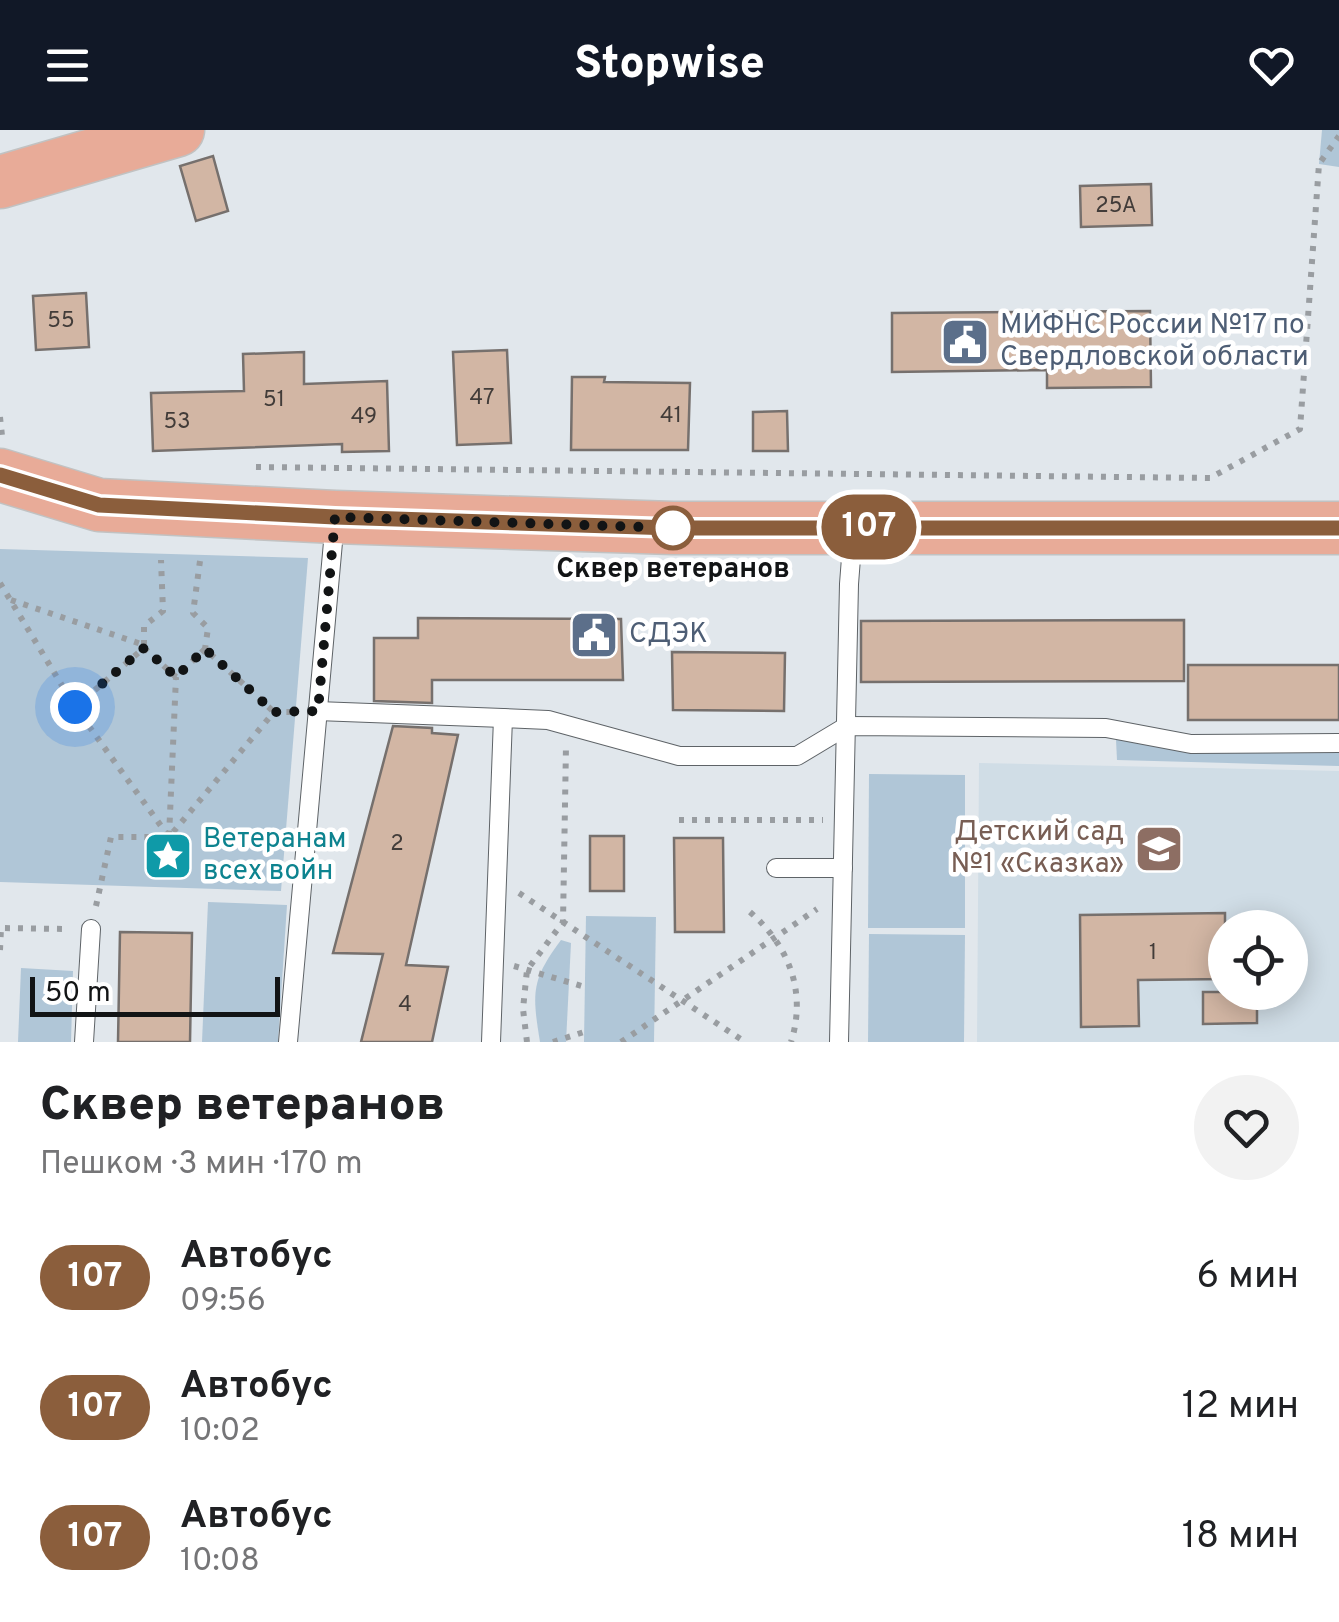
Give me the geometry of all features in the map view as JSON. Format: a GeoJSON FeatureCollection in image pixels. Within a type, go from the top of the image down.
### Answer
{"type":"FeatureCollection","features":[{"type":"Feature","properties":{"kind":"main road"},"geometry":{"type":"LineString","coordinates":[[0,182],[178,130]]}},
{"type":"Feature","properties":{"kind":"main road"},"geometry":{"type":"LineString","coordinates":[[0,475],[99,505],[335,517],[673,528],[1339,528]]}},
{"type":"Feature","properties":{"kind":"lane"},"geometry":{"type":"LineString","coordinates":[[288,1042],[335,517]]}},
{"type":"Feature","properties":{"kind":"lane"},"geometry":{"type":"LineString","coordinates":[[840,1042],[854,526]]}},
{"type":"Feature","properties":{"kind":"lane"},"geometry":{"type":"LineString","coordinates":[[318,711],[548,720],[680,756],[797,756],[847,726],[1106,728],[1191,744],[1339,743]]}},
{"type":"Feature","properties":{"kind":"lane"},"geometry":{"type":"LineString","coordinates":[[491,1042],[503,718]]}},
{"type":"Feature","properties":{"kind":"lane"},"geometry":{"type":"LineString","coordinates":[[776,868],[843,868]]}},
{"type":"Feature","properties":{"kind":"lane"},"geometry":{"type":"LineString","coordinates":[[84,1042],[92,930]]}},
{"type":"Feature","properties":{"kind":"path"},"geometry":{"type":"LineString","coordinates":[[241,467],[1210,478],[1300,428],[1319,164],[1339,136]]}},
{"type":"Feature","properties":{"kind":"path"},"geometry":{"type":"LineString","coordinates":[[75,707],[144,646],[144,626],[163,610],[161,560]]}},
{"type":"Feature","properties":{"kind":"path"},"geometry":{"type":"LineString","coordinates":[[169,837],[176,677],[205,649],[208,628],[193,613],[200,561]]}},
{"type":"Feature","properties":{"kind":"path"},"geometry":{"type":"LineString","coordinates":[[0,583],[75,707],[169,837]]}},
{"type":"Feature","properties":{"kind":"path"},"geometry":{"type":"LineString","coordinates":[[10,599],[144,646],[176,677]]}},
{"type":"Feature","properties":{"kind":"path"},"geometry":{"type":"LineString","coordinates":[[205,649],[274,712],[318,711]]}},
{"type":"Feature","properties":{"kind":"path"},"geometry":{"type":"LineString","coordinates":[[0,950],[0,926],[92,930],[110,837],[169,837],[274,712]]}},
{"type":"Feature","properties":{"kind":"path"},"geometry":{"type":"LineString","coordinates":[[528,1042],[523,1009],[527,970],[563,922],[567,725]]}},
{"type":"Feature","properties":{"kind":"path"},"geometry":{"type":"LineString","coordinates":[[679,820],[844,820]]}},
{"type":"Feature","properties":{"kind":"path"},"geometry":{"type":"LineString","coordinates":[[497,879],[745,1042]]}},
{"type":"Feature","properties":{"kind":"path"},"geometry":{"type":"LineString","coordinates":[[620,1042],[843,892]]}},
{"type":"Feature","properties":{"kind":"path"},"geometry":{"type":"LineString","coordinates":[[750,912],[785,953],[799,1017],[791,1042]]}},
{"type":"Feature","properties":{"kind":"path"},"geometry":{"type":"LineString","coordinates":[[494,960],[585,987]]}},
{"type":"Feature","properties":{"kind":"path"},"geometry":{"type":"LineString","coordinates":[[553,1042],[584,1032]]}},
{"type":"Feature","properties":{"kind":"shaded area"},"geometry":{"type":"Polygon","coordinates":[[[1322,130],[1339,130],[1339,167],[1319,164],[1322,130]]]}},
{"type":"Feature","properties":{"kind":"shaded area"},"geometry":{"type":"Polygon","coordinates":[[[0,549],[308,558],[281,891],[0,882],[0,549]]]}},
{"type":"Feature","properties":{"kind":"shaded area"},"geometry":{"type":"Polygon","coordinates":[[[1121,735],[1339,747],[1339,766],[1117,760],[1116,740],[1121,735]]]}},
{"type":"Feature","properties":{"kind":"shaded area","name":"Детский сад №1 «Сказка»"},"geometry":{"type":"Polygon","coordinates":[[[979,763],[1339,771],[1339,1042],[977,1042],[979,763]]]}},
{"type":"Feature","properties":{"kind":"shaded area"},"geometry":{"type":"Polygon","coordinates":[[[869,774],[965,775],[965,928],[868,928],[869,774]]]}},
{"type":"Feature","properties":{"kind":"shaded area"},"geometry":{"type":"Polygon","coordinates":[[[208,902],[287,905],[278,1042],[202,1042],[208,902]]]}},
{"type":"Feature","properties":{"kind":"shaded area"},"geometry":{"type":"Polygon","coordinates":[[[586,916],[656,917],[654,1042],[584,1042],[586,916]]]}},
{"type":"Feature","properties":{"kind":"shaded area"},"geometry":{"type":"Polygon","coordinates":[[[869,934],[965,935],[964,1042],[868,1042],[869,934]]]}},
{"type":"Feature","properties":{"kind":"shaded area"},"geometry":{"type":"Polygon","coordinates":[[[561,940],[571,943],[566,1042],[540,1042],[536,988],[544,966],[561,940]]]}},
{"type":"Feature","properties":{"kind":"shaded area"},"geometry":{"type":"Polygon","coordinates":[[[21,968],[73,971],[71,1042],[18,1042],[21,968]]]}},
{"type":"Feature","properties":{"kind":"building"},"geometry":{"type":"Polygon","coordinates":[[[213,156],[228,211],[196,221],[180,166],[213,156]]]}},
{"type":"Feature","properties":{"kind":"building"},"geometry":{"type":"Polygon","coordinates":[[[1151,184],[1152,225],[1081,227],[1080,186],[1151,184]]]}},
{"type":"Feature","properties":{"kind":"building"},"geometry":{"type":"Polygon","coordinates":[[[86,293],[89,347],[36,350],[33,296],[86,293]]]}},
{"type":"Feature","properties":{"kind":"building"},"geometry":{"type":"Polygon","coordinates":[[[1150,311],[1151,387],[1047,388],[1047,370],[892,372],[892,313],[1150,311]]]}},
{"type":"Feature","properties":{"kind":"building"},"geometry":{"type":"Polygon","coordinates":[[[507,350],[511,443],[457,445],[453,352],[507,350]]]}},
{"type":"Feature","properties":{"kind":"building"},"geometry":{"type":"Polygon","coordinates":[[[304,352],[304,384],[387,381],[389,451],[342,452],[342,444],[153,451],[151,393],[244,391],[243,354],[304,352]]]}},
{"type":"Feature","properties":{"kind":"building"},"geometry":{"type":"Polygon","coordinates":[[[572,377],[605,377],[604,382],[690,383],[688,450],[571,450],[572,377]]]}},
{"type":"Feature","properties":{"kind":"building"},"geometry":{"type":"Polygon","coordinates":[[[787,411],[788,451],[753,451],[753,412],[787,411]]]}},
{"type":"Feature","properties":{"kind":"building"},"geometry":{"type":"Polygon","coordinates":[[[418,618],[621,619],[623,680],[432,680],[432,703],[374,701],[374,638],[418,638],[418,618]]]}},
{"type":"Feature","properties":{"kind":"building"},"geometry":{"type":"Polygon","coordinates":[[[1184,620],[1184,681],[861,682],[861,621],[1184,620]]]}},
{"type":"Feature","properties":{"kind":"building"},"geometry":{"type":"Polygon","coordinates":[[[672,652],[785,653],[784,711],[673,710],[672,652]]]}},
{"type":"Feature","properties":{"kind":"building"},"geometry":{"type":"Polygon","coordinates":[[[1188,665],[1339,665],[1339,720],[1188,720],[1188,665]]]}},
{"type":"Feature","properties":{"kind":"building"},"geometry":{"type":"Polygon","coordinates":[[[393,726],[432,728],[432,733],[458,735],[406,965],[448,967],[432,1042],[361,1042],[383,954],[333,953],[393,726]]]}},
{"type":"Feature","properties":{"kind":"building"},"geometry":{"type":"Polygon","coordinates":[[[590,836],[624,836],[624,891],[590,891],[590,836]]]}},
{"type":"Feature","properties":{"kind":"building"},"geometry":{"type":"Polygon","coordinates":[[[674,838],[723,838],[724,932],[675,932],[674,838]]]}},
{"type":"Feature","properties":{"kind":"building"},"geometry":{"type":"Polygon","coordinates":[[[1208,913],[1208,979],[1138,980],[1139,1026],[1081,1027],[1080,915],[1208,913]]]}},
{"type":"Feature","properties":{"kind":"building"},"geometry":{"type":"Polygon","coordinates":[[[120,932],[192,933],[190,1042],[118,1042],[120,932]]]}},
{"type":"Feature","properties":{"kind":"building"},"geometry":{"type":"Polygon","coordinates":[[[1203,992],[1208,992],[1208,1010],[1257,1010],[1257,1023],[1203,1024],[1203,992]]]}},
{"type":"Feature","properties":{"kind":"bus line","name":"107"},"geometry":{"type":"LineString","coordinates":[[0,475],[99,505],[335,517],[673,528],[1339,528]]}},
{"type":"Feature","properties":{"kind":"place","name":"МИФНС России №17 по Свердловской области"},"geometry":{"type":"Point","coordinates":[965,342]}},
{"type":"Feature","properties":{"kind":"place","name":"Сквер ветеранов"},"geometry":{"type":"Point","coordinates":[673,528]}},
{"type":"Feature","properties":{"kind":"place","name":"СДЭК"},"geometry":{"type":"Point","coordinates":[594,635]}},
{"type":"Feature","properties":{"kind":"place","name":"Детский сад №1 «Сказка»"},"geometry":{"type":"Point","coordinates":[1159,849]}},
{"type":"Feature","properties":{"kind":"place","name":"Ветеранам всех войн"},"geometry":{"type":"Point","coordinates":[168,856]}},
{"type":"Feature","properties":{"kind":"route"},"geometry":{"type":"LineString","coordinates":[[75,707],[144,648],[176,677],[205,649],[274,712],[318,711],[335,517],[673,528]]}}]}
